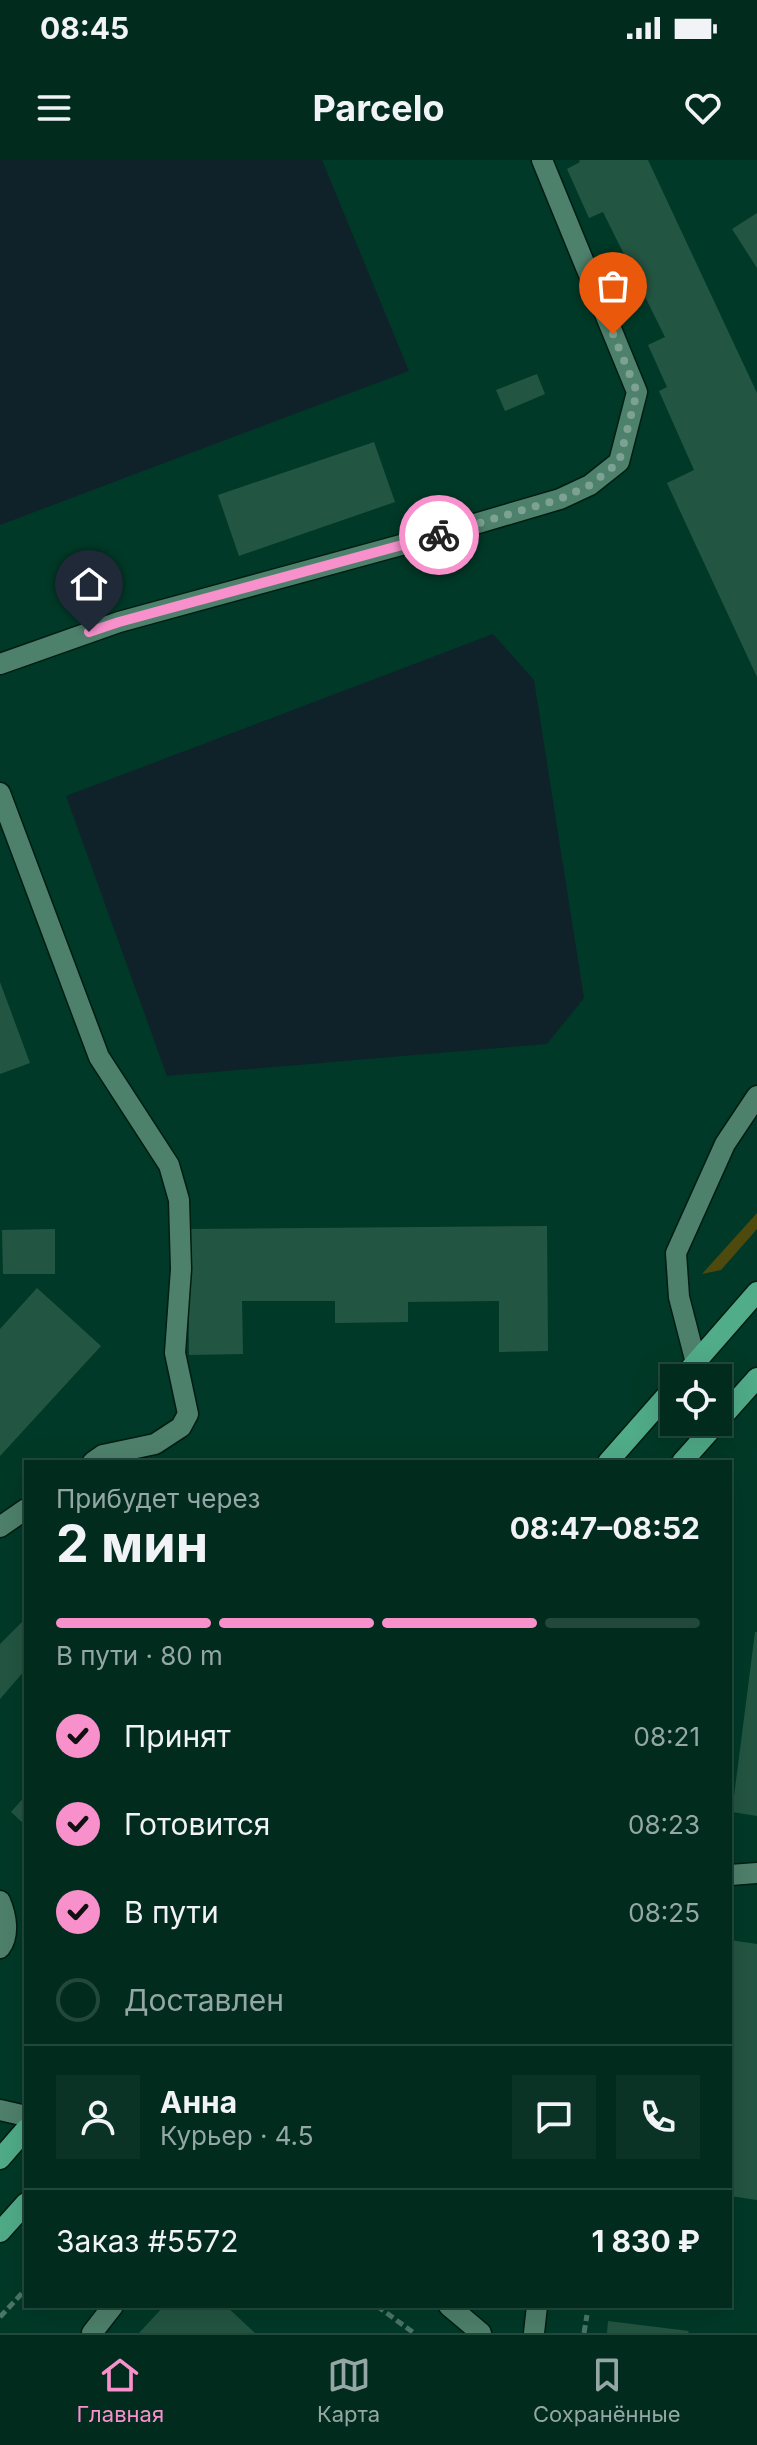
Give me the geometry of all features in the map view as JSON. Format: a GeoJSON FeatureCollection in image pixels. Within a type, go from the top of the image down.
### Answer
{"type":"FeatureCollection","features":[{"type":"Feature","properties":{"kind":"main road"},"geometry":{"type":"LineString","coordinates":[[694,1364],[757,1292]]}},
{"type":"Feature","properties":{"kind":"main road"},"geometry":{"type":"LineString","coordinates":[[684,1460],[757,1378]]}},
{"type":"Feature","properties":{"kind":"main road"},"geometry":{"type":"LineString","coordinates":[[610,1460],[660,1403]]}},
{"type":"Feature","properties":{"kind":"main road"},"geometry":{"type":"LineString","coordinates":[[0,2159],[24,2131]]}},
{"type":"Feature","properties":{"kind":"main road"},"geometry":{"type":"LineString","coordinates":[[0,2232],[24,2205]]}},
{"type":"Feature","properties":{"kind":"street"},"geometry":{"type":"LineString","coordinates":[[0,664],[119,622],[560,499],[590,485],[619,462],[637,392],[542,160]]}},
{"type":"Feature","properties":{"kind":"street"},"geometry":{"type":"LineString","coordinates":[[0,793],[99,1057],[169,1165],[179,1200],[181,1269],[175,1353],[188,1414],[181,1427],[155,1444],[103,1455],[96,1460]]}},
{"type":"Feature","properties":{"kind":"street"},"geometry":{"type":"LineString","coordinates":[[688,1364],[676,1253],[725,1144],[757,1096]]}},
{"type":"Feature","properties":{"kind":"street"},"geometry":{"type":"LineString","coordinates":[[0,1527],[24,1510]]}},
{"type":"Feature","properties":{"kind":"street"},"geometry":{"type":"LineString","coordinates":[[732,1875],[757,1873]]}},
{"type":"Feature","properties":{"kind":"street"},"geometry":{"type":"LineString","coordinates":[[0,1901],[6,1915],[5,1942],[0,1948]]}},
{"type":"Feature","properties":{"kind":"street"},"geometry":{"type":"LineString","coordinates":[[0,2110],[24,2116]]}},
{"type":"Feature","properties":{"kind":"street"},"geometry":{"type":"LineString","coordinates":[[92,2333],[111,2308]]}},
{"type":"Feature","properties":{"kind":"street"},"geometry":{"type":"LineString","coordinates":[[451,2308],[481,2333]]}},
{"type":"Feature","properties":{"kind":"street"},"geometry":{"type":"LineString","coordinates":[[534,2333],[537,2308]]}},
{"type":"Feature","properties":{"kind":"path"},"geometry":{"type":"LineString","coordinates":[[0,2317],[24,2291]]}},
{"type":"Feature","properties":{"kind":"path"},"geometry":{"type":"LineString","coordinates":[[380,2308],[414,2333]]}},
{"type":"Feature","properties":{"kind":"path"},"geometry":{"type":"LineString","coordinates":[[584,2333],[587,2315]]}},
{"type":"Feature","properties":{"kind":"shaded area"},"geometry":{"type":"Polygon","coordinates":[[[757,1213],[757,1229],[721,1270],[702,1274],[757,1213]]]}},
{"type":"Feature","properties":{"kind":"water"},"geometry":{"type":"Polygon","coordinates":[[[0,160],[322,160],[409,371],[0,525],[0,160]]]}},
{"type":"Feature","properties":{"kind":"water"},"geometry":{"type":"Polygon","coordinates":[[[493,634],[534,680],[584,998],[547,1044],[167,1076],[66,796],[493,634]]]}},
{"type":"Feature","properties":{"kind":"building"},"geometry":{"type":"Polygon","coordinates":[[[579,160],[648,160],[757,393],[757,677],[667,483],[694,470],[659,391],[667,387],[648,345],[665,337],[603,212],[589,218],[567,169],[579,160]]]}},
{"type":"Feature","properties":{"kind":"building"},"geometry":{"type":"Polygon","coordinates":[[[757,213],[757,268],[732,229],[757,213]]]}},
{"type":"Feature","properties":{"kind":"building"},"geometry":{"type":"Polygon","coordinates":[[[537,374],[545,394],[505,411],[496,390],[537,374]]]}},
{"type":"Feature","properties":{"kind":"building"},"geometry":{"type":"Polygon","coordinates":[[[374,442],[395,502],[239,556],[218,495],[374,442]]]}},
{"type":"Feature","properties":{"kind":"building"},"geometry":{"type":"Polygon","coordinates":[[[0,982],[30,1063],[0,1074],[0,982]]]}},
{"type":"Feature","properties":{"kind":"building"},"geometry":{"type":"Polygon","coordinates":[[[547,1226],[548,1351],[499,1352],[499,1301],[408,1302],[408,1322],[335,1323],[335,1301],[242,1301],[243,1354],[189,1355],[188,1229],[547,1226]]]}},
{"type":"Feature","properties":{"kind":"building"},"geometry":{"type":"Polygon","coordinates":[[[55,1229],[55,1274],[3,1274],[2,1230],[55,1229]]]}},
{"type":"Feature","properties":{"kind":"building"},"geometry":{"type":"Polygon","coordinates":[[[37,1288],[101,1346],[0,1456],[0,1329],[37,1288]]]}},
{"type":"Feature","properties":{"kind":"building"},"geometry":{"type":"Polygon","coordinates":[[[24,1620],[24,1671],[0,1699],[0,1644],[24,1620]]]}},
{"type":"Feature","properties":{"kind":"building"},"geometry":{"type":"Polygon","coordinates":[[[757,1632],[757,1816],[732,1812],[757,1632]]]}},
{"type":"Feature","properties":{"kind":"building"},"geometry":{"type":"Polygon","coordinates":[[[24,1797],[24,1824],[11,1812],[24,1797]]]}},
{"type":"Feature","properties":{"kind":"building"},"geometry":{"type":"Polygon","coordinates":[[[732,1940],[757,1944],[757,2200],[732,2196],[732,1940]]]}},
{"type":"Feature","properties":{"kind":"building"},"geometry":{"type":"Polygon","coordinates":[[[162,2308],[228,2308],[255,2333],[139,2333],[162,2308]]]}},
{"type":"Feature","properties":{"kind":"building"},"geometry":{"type":"Polygon","coordinates":[[[608,2321],[689,2331],[607,2333],[608,2321]]]}},
{"type":"Feature","properties":{"kind":"way so far"},"geometry":{"type":"LineString","coordinates":[[439,535],[560,499],[590,485],[619,462],[637,392],[613,334]]}},
{"type":"Feature","properties":{"kind":"route"},"geometry":{"type":"LineString","coordinates":[[89,632],[439,535]]}}]}
